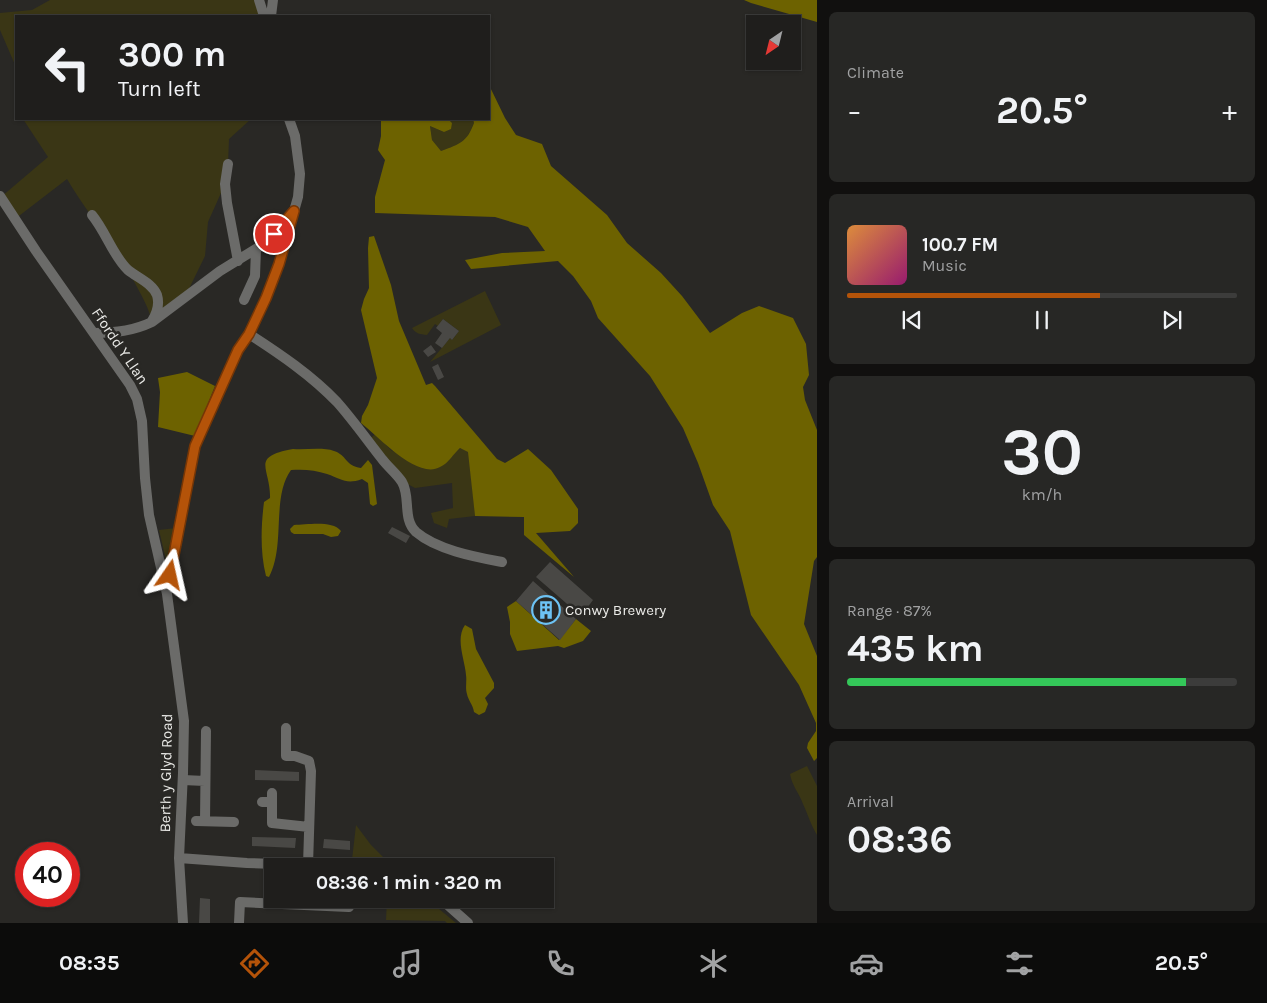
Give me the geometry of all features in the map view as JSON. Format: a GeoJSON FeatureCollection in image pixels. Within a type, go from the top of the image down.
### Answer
{"type":"FeatureCollection","features":[{"type":"Feature","properties":{"kind":"street"},"geometry":{"type":"LineString","coordinates":[[259,0],[264,15]]}},
{"type":"Feature","properties":{"kind":"street"},"geometry":{"type":"LineString","coordinates":[[271,15],[273,0]]}},
{"type":"Feature","properties":{"kind":"street"},"geometry":{"type":"LineString","coordinates":[[167,594],[195,446],[238,350],[249,334],[279,264],[298,197],[300,174],[295,136],[290,120]]}},
{"type":"Feature","properties":{"kind":"street"},"geometry":{"type":"LineString","coordinates":[[228,164],[225,184],[226,203],[238,261]]}},
{"type":"Feature","properties":{"kind":"street","name":"Ffordd Y Llan"},"geometry":{"type":"LineString","coordinates":[[0,196],[130,385],[137,399],[142,421],[149,515],[167,594]]}},
{"type":"Feature","properties":{"kind":"street"},"geometry":{"type":"LineString","coordinates":[[94,333],[117,333],[139,328],[152,322],[220,271],[256,249],[274,234],[294,211]]}},
{"type":"Feature","properties":{"kind":"street"},"geometry":{"type":"LineString","coordinates":[[92,215],[102,227],[120,261],[128,270],[146,282],[156,294],[158,304],[152,322]]}},
{"type":"Feature","properties":{"kind":"street"},"geometry":{"type":"LineString","coordinates":[[244,300],[255,276],[256,249]]}},
{"type":"Feature","properties":{"kind":"street"},"geometry":{"type":"LineString","coordinates":[[249,334],[306,374],[350,417],[404,486],[408,518],[415,531],[446,548],[502,562]]}},
{"type":"Feature","properties":{"kind":"street","name":"Berth y Glyd Road"},"geometry":{"type":"LineString","coordinates":[[167,594],[184,721],[179,858],[183,923]]}},
{"type":"Feature","properties":{"kind":"street"},"geometry":{"type":"LineString","coordinates":[[206,732],[205,781],[201,821],[234,822]]}},
{"type":"Feature","properties":{"kind":"street"},"geometry":{"type":"LineString","coordinates":[[289,733],[286,756],[295,756],[309,761],[311,771],[308,858]]}},
{"type":"Feature","properties":{"kind":"street"},"geometry":{"type":"LineString","coordinates":[[183,780],[205,781]]}},
{"type":"Feature","properties":{"kind":"street"},"geometry":{"type":"LineString","coordinates":[[269,799],[272,823],[309,827]]}},
{"type":"Feature","properties":{"kind":"street"},"geometry":{"type":"LineString","coordinates":[[179,858],[264,864]]}},
{"type":"Feature","properties":{"kind":"street"},"geometry":{"type":"LineString","coordinates":[[239,923],[240,902],[264,902]]}},
{"type":"Feature","properties":{"kind":"street"},"geometry":{"type":"LineString","coordinates":[[450,908],[468,923]]}},
{"type":"Feature","properties":{"kind":"shaded area"},"geometry":{"type":"Polygon","coordinates":[[[50,0],[259,0],[260,4],[258,15],[15,15],[15,65],[0,30],[0,13],[32,10],[50,0]]]}},
{"type":"Feature","properties":{"kind":"shaded area"},"geometry":{"type":"Polygon","coordinates":[[[744,0],[817,0],[817,22],[801,17],[801,15],[793,15],[744,0]]]}},
{"type":"Feature","properties":{"kind":"shaded area"},"geometry":{"type":"Polygon","coordinates":[[[490,87],[505,118],[516,135],[542,144],[551,166],[607,215],[627,243],[661,273],[682,296],[710,333],[742,313],[759,306],[793,318],[806,344],[809,375],[803,387],[805,400],[817,430],[817,557],[814,561],[804,624],[817,656],[817,758],[814,761],[807,748],[816,731],[816,723],[799,685],[751,615],[730,531],[713,505],[683,428],[650,376],[598,318],[591,301],[573,276],[558,261],[471,269],[465,260],[502,253],[545,251],[528,227],[495,217],[375,213],[375,197],[385,160],[378,150],[381,136],[381,120],[449,120],[452,123],[451,129],[444,132],[430,126],[432,140],[441,151],[462,142],[469,134],[474,123],[473,120],[490,120],[490,87]]]}},
{"type":"Feature","properties":{"kind":"shaded area"},"geometry":{"type":"Polygon","coordinates":[[[24,120],[250,120],[229,139],[225,184],[208,222],[205,256],[184,299],[152,322],[146,304],[129,273],[67,179],[15,219],[1,197],[48,157],[24,120]]]}},
{"type":"Feature","properties":{"kind":"shaded area"},"geometry":{"type":"Polygon","coordinates":[[[449,120],[473,120],[474,123],[469,134],[462,142],[441,151],[432,140],[430,126],[444,132],[452,123],[449,120]]]}},
{"type":"Feature","properties":{"kind":"shaded area"},"geometry":{"type":"Polygon","coordinates":[[[374,236],[391,285],[399,321],[426,385],[432,383],[435,386],[497,459],[505,463],[528,449],[551,470],[578,509],[578,523],[570,531],[536,533],[574,577],[524,535],[524,517],[475,516],[468,452],[460,448],[440,467],[431,469],[420,467],[398,455],[361,423],[377,378],[361,310],[369,288],[369,237],[374,236]]]}},
{"type":"Feature","properties":{"kind":"shaded area"},"geometry":{"type":"Polygon","coordinates":[[[485,291],[501,325],[430,362],[450,338],[452,340],[459,331],[443,319],[438,326],[435,324],[427,335],[417,333],[412,328],[485,291]]]}},
{"type":"Feature","properties":{"kind":"shaded area"},"geometry":{"type":"Polygon","coordinates":[[[187,372],[215,386],[195,436],[158,427],[160,392],[158,378],[187,372]]]}},
{"type":"Feature","properties":{"kind":"shaded area"},"geometry":{"type":"Polygon","coordinates":[[[375,434],[392,451],[448,461],[461,448],[469,452],[475,516],[449,519],[447,528],[434,523],[431,513],[453,508],[452,483],[415,488],[400,480],[368,441],[375,434]]]}},
{"type":"Feature","properties":{"kind":"shaded area"},"geometry":{"type":"Polygon","coordinates":[[[293,449],[334,451],[352,465],[361,468],[368,460],[372,465],[377,504],[373,506],[370,504],[368,483],[362,479],[344,481],[318,472],[291,470],[285,481],[282,494],[277,551],[269,577],[266,576],[264,567],[262,539],[264,502],[270,498],[265,465],[271,456],[293,449]]]}},
{"type":"Feature","properties":{"kind":"shaded area"},"geometry":{"type":"Polygon","coordinates":[[[326,524],[332,525],[341,531],[338,536],[331,537],[323,534],[294,534],[290,529],[294,525],[326,524]]]}},
{"type":"Feature","properties":{"kind":"shaded area"},"geometry":{"type":"Polygon","coordinates":[[[176,528],[169,563],[167,564],[159,530],[176,528]]]}},
{"type":"Feature","properties":{"kind":"shaded area"},"geometry":{"type":"Polygon","coordinates":[[[516,601],[559,640],[576,619],[591,631],[583,641],[564,648],[558,646],[517,651],[510,634],[507,607],[516,601]]]}},
{"type":"Feature","properties":{"kind":"shaded area"},"geometry":{"type":"Polygon","coordinates":[[[465,625],[472,629],[476,649],[494,683],[494,688],[485,698],[488,704],[485,712],[479,715],[474,712],[466,692],[466,675],[461,650],[461,637],[465,625]]]}},
{"type":"Feature","properties":{"kind":"shaded area"},"geometry":{"type":"Polygon","coordinates":[[[807,766],[817,786],[817,835],[790,774],[807,766]]]}},
{"type":"Feature","properties":{"kind":"shaded area"},"geometry":{"type":"Polygon","coordinates":[[[356,825],[371,845],[384,858],[352,858],[356,825]]]}},
{"type":"Feature","properties":{"kind":"shaded area"},"geometry":{"type":"Polygon","coordinates":[[[387,908],[438,908],[456,923],[447,923],[445,921],[386,920],[387,908]]]}},
{"type":"Feature","properties":{"kind":"building"},"geometry":{"type":"Polygon","coordinates":[[[443,319],[459,331],[442,348],[435,343],[442,333],[436,328],[443,319]]]}},
{"type":"Feature","properties":{"kind":"building"},"geometry":{"type":"Polygon","coordinates":[[[431,345],[436,352],[428,357],[423,351],[431,345]]]}},
{"type":"Feature","properties":{"kind":"building"},"geometry":{"type":"Polygon","coordinates":[[[438,364],[444,377],[438,380],[432,367],[438,364]]]}},
{"type":"Feature","properties":{"kind":"building"},"geometry":{"type":"Polygon","coordinates":[[[392,527],[410,536],[406,543],[388,533],[392,527]]]}},
{"type":"Feature","properties":{"kind":"building"},"geometry":{"type":"Polygon","coordinates":[[[550,562],[593,600],[581,616],[536,577],[550,562]]]}},
{"type":"Feature","properties":{"kind":"building","name":"Conwy Brewery"},"geometry":{"type":"Polygon","coordinates":[[[533,581],[576,619],[560,640],[516,601],[533,581]]]}},
{"type":"Feature","properties":{"kind":"building"},"geometry":{"type":"Polygon","coordinates":[[[255,770],[299,772],[299,781],[255,780],[255,770]]]}},
{"type":"Feature","properties":{"kind":"building"},"geometry":{"type":"Polygon","coordinates":[[[252,837],[296,838],[295,848],[252,846],[252,837]]]}},
{"type":"Feature","properties":{"kind":"building"},"geometry":{"type":"Polygon","coordinates":[[[324,839],[350,841],[350,850],[323,848],[324,839]]]}},
{"type":"Feature","properties":{"kind":"building"},"geometry":{"type":"Polygon","coordinates":[[[200,898],[210,899],[210,923],[199,923],[200,898]]]}},
{"type":"Feature","properties":{"kind":"place","name":"Conwy Brewery"},"geometry":{"type":"Point","coordinates":[546,610]}},
{"type":"Feature","properties":{"kind":"route"},"geometry":{"type":"LineString","coordinates":[[170,575],[195,446],[238,350],[249,334],[266,298],[279,264],[294,211],[274,234]]}}]}
